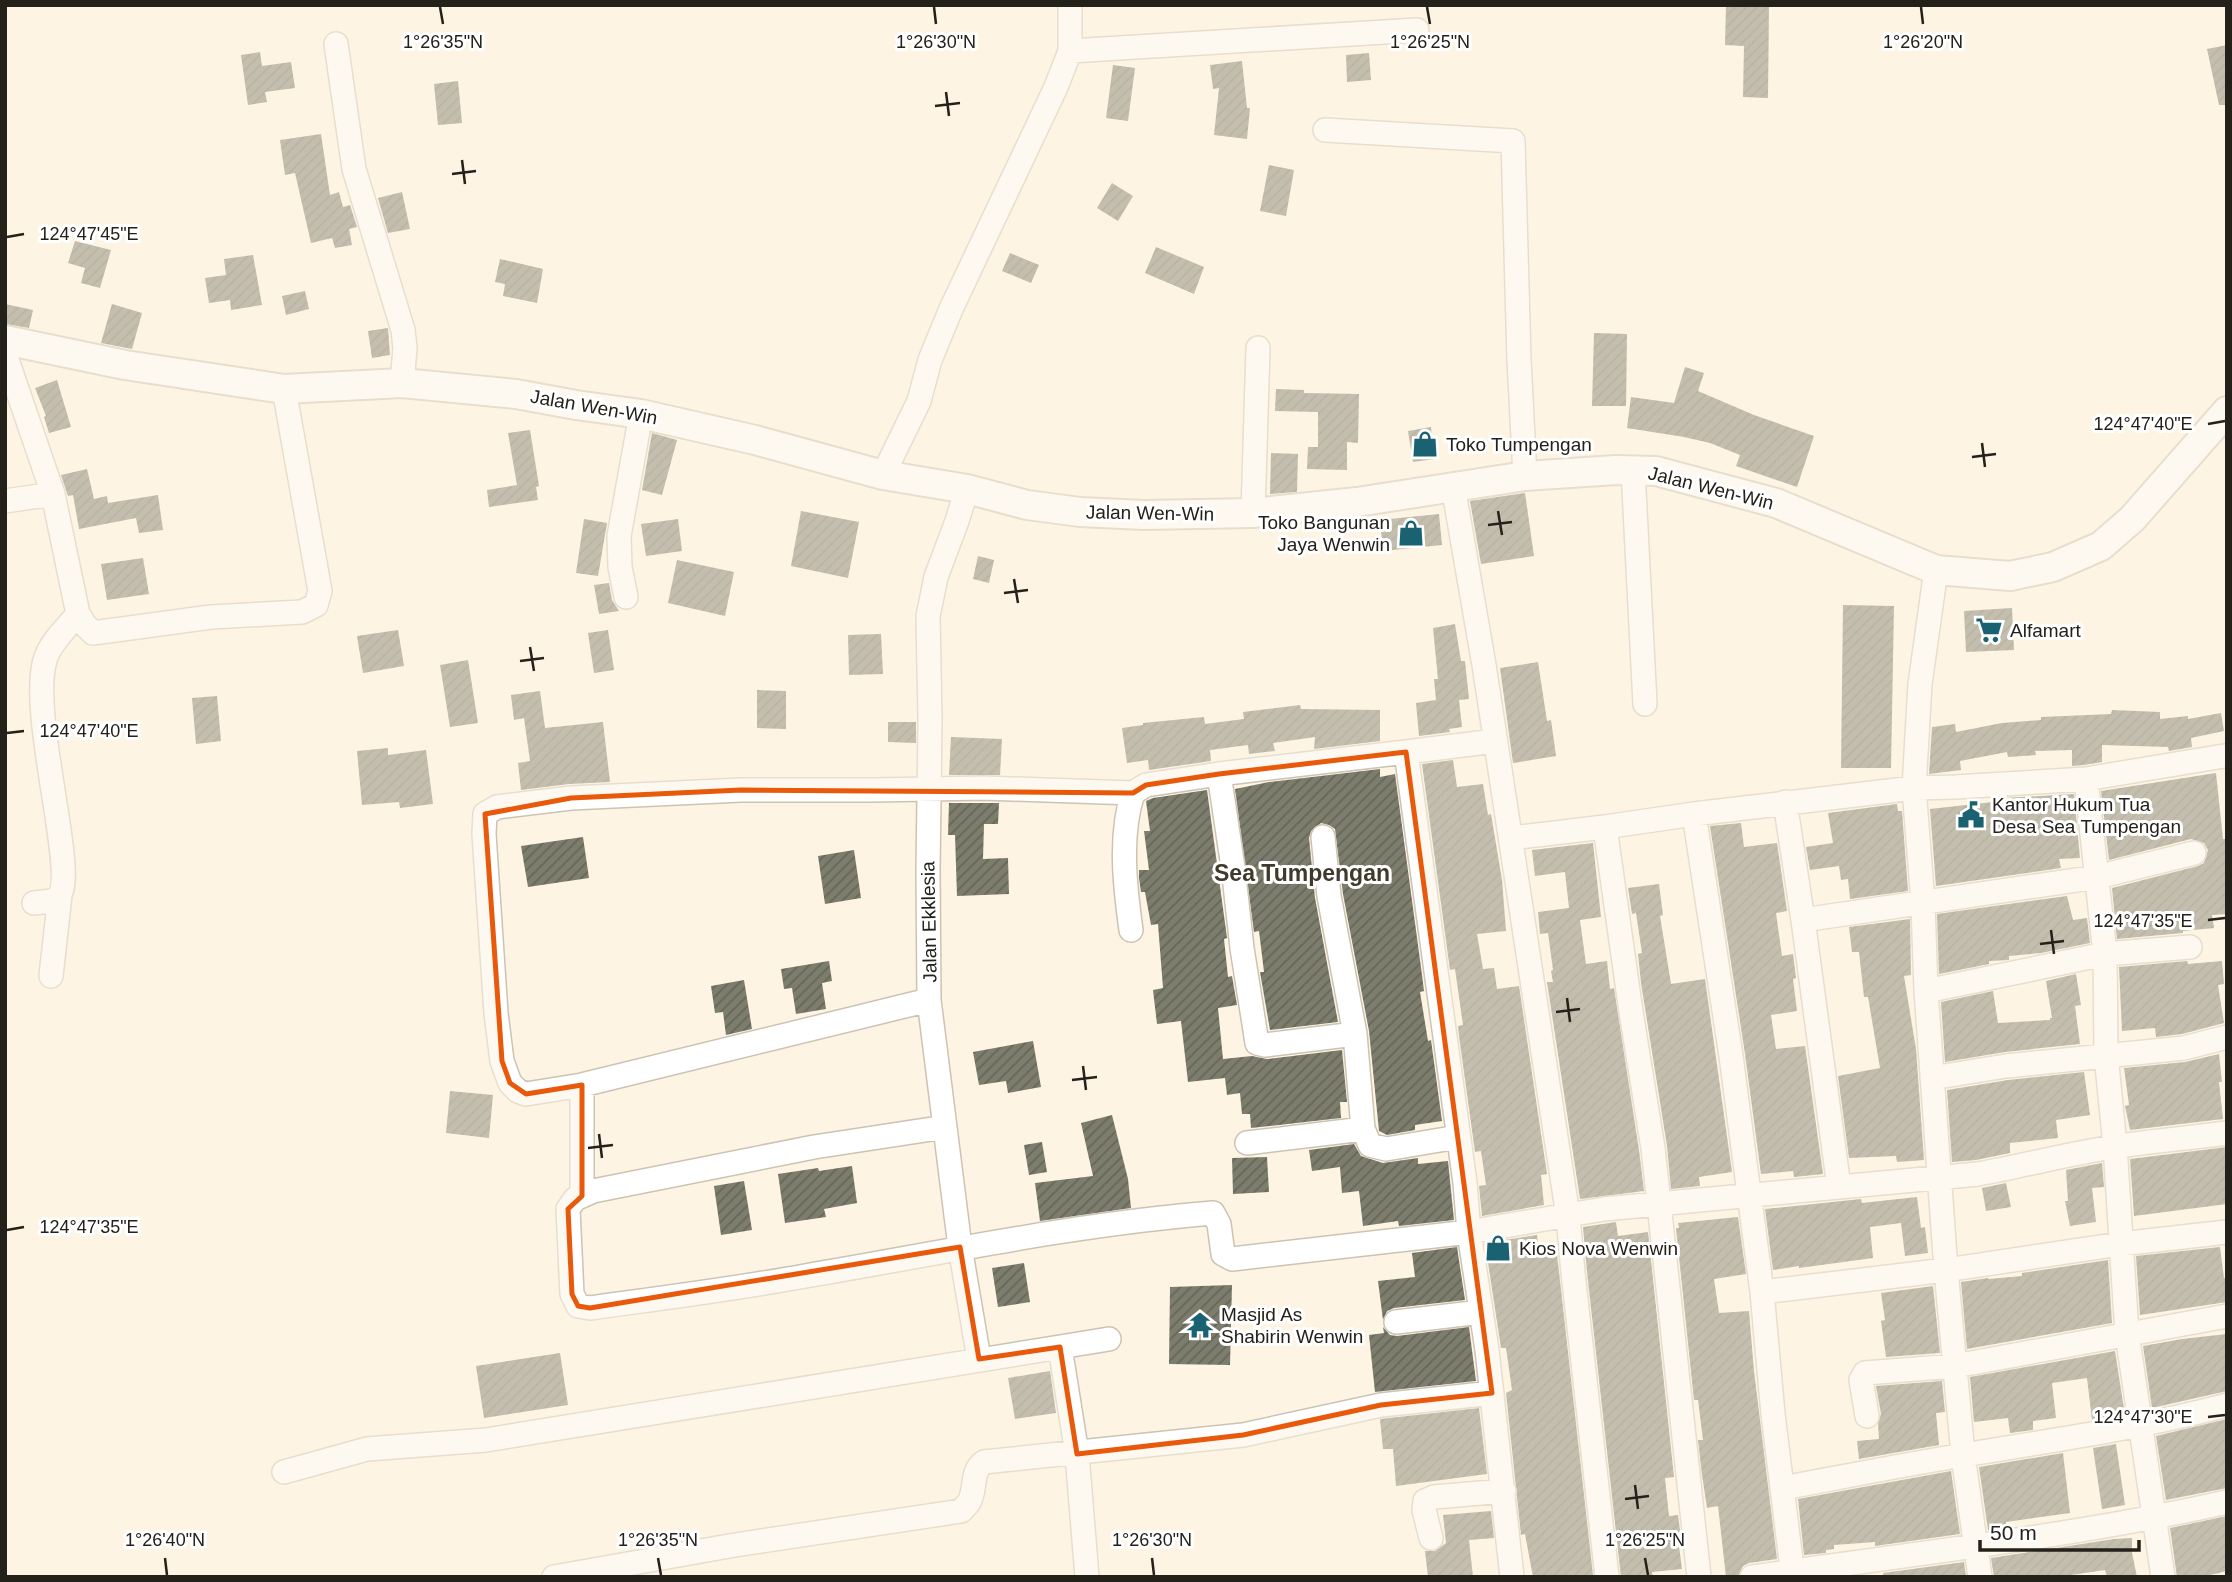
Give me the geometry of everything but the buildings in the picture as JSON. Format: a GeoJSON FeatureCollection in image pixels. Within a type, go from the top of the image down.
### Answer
{"type":"FeatureCollection","features":[{"type":"Feature","properties":{"kind":"street"},"geometry":{"type":"LineString","coordinates":[[883,475],[919,401],[930,360],[951,309],[1056,87],[1070,51],[1070,5]]}},
{"type":"Feature","properties":{"kind":"street"},"geometry":{"type":"LineString","coordinates":[[1070,51],[1417,30]]}},
{"type":"Feature","properties":{"kind":"street"},"geometry":{"type":"LineString","coordinates":[[336,44],[354,169],[402,330],[405,348],[402,383]]}},
{"type":"Feature","properties":{"kind":"street"},"geometry":{"type":"LineString","coordinates":[[1325,130],[1513,141],[1525,476]]}},
{"type":"Feature","properties":{"kind":"street","name":"Jalan Wen-Win"},"geometry":{"type":"LineString","coordinates":[[5,341],[125,365],[284,389],[402,383],[516,394],[641,414],[755,440],[883,475],[967,489],[1027,505],[1080,512],[1144,515],[1252,513],[1357,502],[1525,476],[1656,471],[1776,503],[1936,570],[2010,576],[2053,567],[2101,546],[2132,519],[2227,411]]}},
{"type":"Feature","properties":{"kind":"street"},"geometry":{"type":"LineString","coordinates":[[1252,513],[1258,348]]}},
{"type":"Feature","properties":{"kind":"street"},"geometry":{"type":"LineString","coordinates":[[5,354],[52,494],[78,614],[93,633],[211,617],[302,612],[316,605],[320,591],[284,389]]}},
{"type":"Feature","properties":{"kind":"street"},"geometry":{"type":"LineString","coordinates":[[626,597],[620,568],[619,536],[641,414]]}},
{"type":"Feature","properties":{"kind":"street"},"geometry":{"type":"LineString","coordinates":[[1633,470],[1645,704]]}},
{"type":"Feature","properties":{"kind":"street"},"geometry":{"type":"LineString","coordinates":[[1453,486],[1484,665],[1568,1216],[1607,1577]]}},
{"type":"Feature","properties":{"kind":"street","name":"Jalan Ekklesia"},"geometry":{"type":"LineString","coordinates":[[967,489],[936,577],[928,616],[929,1000],[960,1247],[979,1359]]}},
{"type":"Feature","properties":{"kind":"street"},"geometry":{"type":"LineString","coordinates":[[5,501],[52,494]]}},
{"type":"Feature","properties":{"kind":"street"},"geometry":{"type":"LineString","coordinates":[[1936,570],[1920,684],[1914,788],[1945,1270],[1963,1455],[1980,1577]]}},
{"type":"Feature","properties":{"kind":"street"},"geometry":{"type":"LineString","coordinates":[[51,976],[60,895],[64,884],[63,856],[43,729],[42,681],[46,656],[78,614]]}},
{"type":"Feature","properties":{"kind":"street"},"geometry":{"type":"LineString","coordinates":[[929,1000],[582,1085],[526,1094],[518,1091],[510,1083],[502,1061],[496,1013],[484,834],[485,814],[497,807],[618,795],[741,790],[984,788],[1133,793],[1146,785],[1219,774],[1495,740]]}},
{"type":"Feature","properties":{"kind":"street"},"geometry":{"type":"LineString","coordinates":[[1406,752],[1492,1393],[1512,1577]]}},
{"type":"Feature","properties":{"kind":"street"},"geometry":{"type":"LineString","coordinates":[[1511,838],[1784,802],[1914,788],[2086,779],[2224,756]]}},
{"type":"Feature","properties":{"kind":"street"},"geometry":{"type":"LineString","coordinates":[[1219,774],[1257,1043],[1265,1045],[1355,1034]]}},
{"type":"Feature","properties":{"kind":"street"},"geometry":{"type":"LineString","coordinates":[[2086,779],[2105,954],[2106,1055],[2115,1146],[2127,1334],[2162,1577]]}},
{"type":"Feature","properties":{"kind":"street"},"geometry":{"type":"LineString","coordinates":[[1131,930],[1126,835],[1133,793]]}},
{"type":"Feature","properties":{"kind":"street"},"geometry":{"type":"LineString","coordinates":[[1784,802],[1804,919],[1839,1187]]}},
{"type":"Feature","properties":{"kind":"street"},"geometry":{"type":"LineString","coordinates":[[1694,814],[1731,1056],[1762,1292],[1793,1574]]}},
{"type":"Feature","properties":{"kind":"street"},"geometry":{"type":"LineString","coordinates":[[1605,827],[1653,1149],[1699,1577]]}},
{"type":"Feature","properties":{"kind":"street"},"geometry":{"type":"LineString","coordinates":[[1323,837],[1329,896],[1355,1034],[1363,1129],[1370,1145],[1386,1149],[1458,1137]]}},
{"type":"Feature","properties":{"kind":"street"},"geometry":{"type":"LineString","coordinates":[[1804,919],[2097,877],[2193,853]]}},
{"type":"Feature","properties":{"kind":"street"},"geometry":{"type":"LineString","coordinates":[[34,903],[55,899],[60,895]]}},
{"type":"Feature","properties":{"kind":"street"},"geometry":{"type":"LineString","coordinates":[[1927,991],[2105,954],[2190,947]]}},
{"type":"Feature","properties":{"kind":"street"},"geometry":{"type":"LineString","coordinates":[[1932,1078],[2006,1066],[2183,1048],[2227,1037]]}},
{"type":"Feature","properties":{"kind":"street"},"geometry":{"type":"LineString","coordinates":[[582,1085],[582,1196]]}},
{"type":"Feature","properties":{"kind":"street"},"geometry":{"type":"LineString","coordinates":[[945,1127],[814,1147],[593,1191],[575,1199],[568,1209],[572,1294],[578,1306],[590,1308],[803,1277],[960,1247],[1145,1219],[1213,1213],[1219,1224],[1223,1254],[1232,1259],[1469,1232],[1604,1209],[1940,1178],[2000,1170],[2115,1146],[2227,1133]]}},
{"type":"Feature","properties":{"kind":"street"},"geometry":{"type":"LineString","coordinates":[[1247,1143],[1363,1129]]}},
{"type":"Feature","properties":{"kind":"street"},"geometry":{"type":"LineString","coordinates":[[1762,1292],[2227,1232]]}},
{"type":"Feature","properties":{"kind":"street"},"geometry":{"type":"LineString","coordinates":[[1396,1322],[1481,1312]]}},
{"type":"Feature","properties":{"kind":"street"},"geometry":{"type":"LineString","coordinates":[[1867,1416],[1861,1380],[1865,1373],[1955,1366],[2227,1316]]}},
{"type":"Feature","properties":{"kind":"street"},"geometry":{"type":"LineString","coordinates":[[284,1472],[367,1449],[486,1440],[1109,1339]]}},
{"type":"Feature","properties":{"kind":"street"},"geometry":{"type":"LineString","coordinates":[[1060,1347],[1077,1454],[1087,1577]]}},
{"type":"Feature","properties":{"kind":"street"},"geometry":{"type":"LineString","coordinates":[[554,1577],[734,1545],[961,1511],[970,1501],[974,1476],[984,1462],[1243,1435],[1381,1405],[1492,1393]]}},
{"type":"Feature","properties":{"kind":"street"},"geometry":{"type":"LineString","coordinates":[[1783,1488],[2140,1426],[2227,1405]]}},
{"type":"Feature","properties":{"kind":"street"},"geometry":{"type":"LineString","coordinates":[[1431,1538],[1424,1510],[1425,1501],[1434,1497],[1504,1491]]}},
{"type":"Feature","properties":{"kind":"street"},"geometry":{"type":"LineString","coordinates":[[1752,1577],[1868,1569],[1975,1547],[2153,1518],[2227,1502]]}},
{"type":"Feature","properties":{"kind":"highlighted area"},"geometry":{"type":"Polygon","coordinates":[[[1406,752],[1492,1393],[1381,1405],[1243,1435],[1077,1454],[1060,1347],[979,1359],[960,1247],[590,1308],[578,1306],[572,1294],[568,1209],[582,1196],[582,1085],[526,1094],[510,1083],[502,1061],[485,814],[571,798],[741,790],[1133,793],[1146,785],[1219,774],[1406,752]]]}},
{"type":"Feature","properties":{"kind":"place","name":"Toko Tumpengan"},"geometry":{"type":"Point","coordinates":[1425,444]}},
{"type":"Feature","properties":{"kind":"place","name":"Toko Bangunan Jaya Wenwin"},"geometry":{"type":"Point","coordinates":[1411,533]}},
{"type":"Feature","properties":{"kind":"place","name":"Alfamart"},"geometry":{"type":"Point","coordinates":[1989,630]}},
{"type":"Feature","properties":{"kind":"place","name":"Kantor Hukum Tua Desa Sea Tumpengan"},"geometry":{"type":"Point","coordinates":[1971,815]}},
{"type":"Feature","properties":{"kind":"place","name":"Kios Nova Wenwin"},"geometry":{"type":"Point","coordinates":[1498,1248]}},
{"type":"Feature","properties":{"kind":"place","name":"Masjid As Shabirin Wenwin"},"geometry":{"type":"Point","coordinates":[1200,1325]}},
{"type":"Feature","properties":{"kind":"district","name":"Sea Tumpengan"},"geometry":{"type":"Point","coordinates":[1302,873]}}]}
